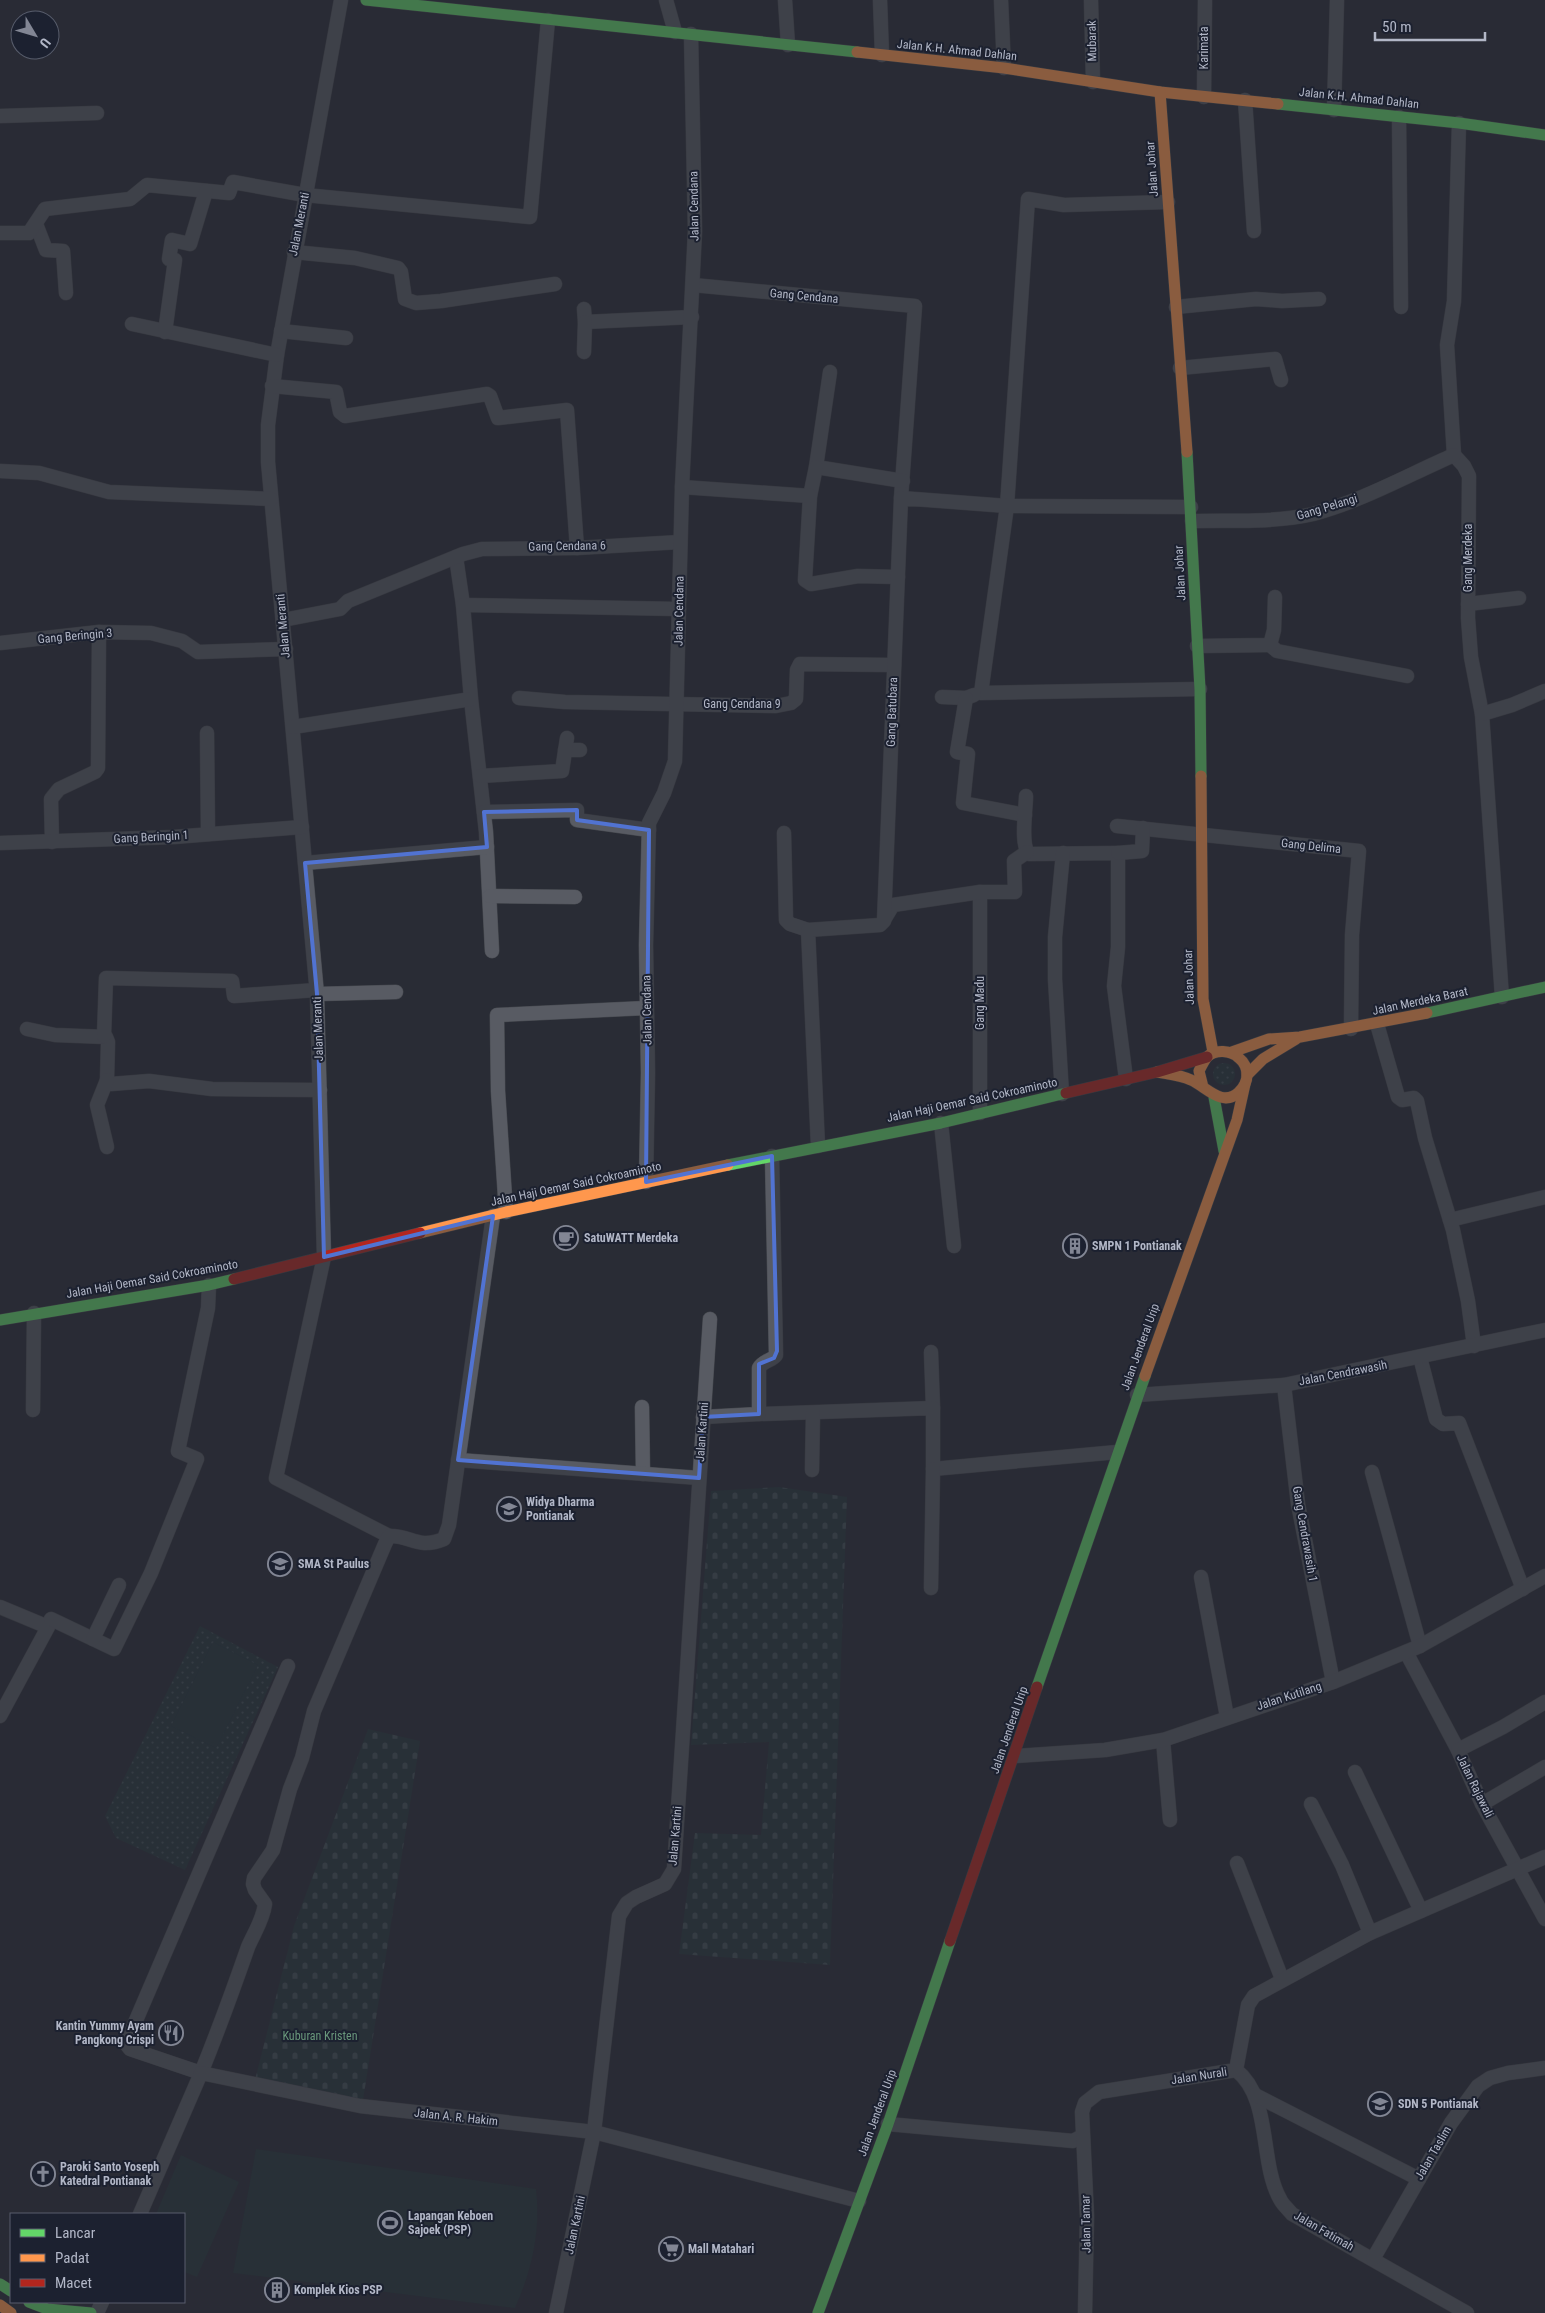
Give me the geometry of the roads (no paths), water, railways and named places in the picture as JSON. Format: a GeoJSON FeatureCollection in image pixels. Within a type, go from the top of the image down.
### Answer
{"type":"FeatureCollection","features":[{"type":"Feature","properties":{"kind":"street","name":"Jalan Meranti"},"geometry":{"type":"LineString","coordinates":[[341,0],[294,252],[272,386],[268,425],[271,499],[316,992],[324,1257],[276,1478],[389,1536]]}},
{"type":"Feature","properties":{"kind":"street","name":"Jalan K.H. Ahmad Dahlan"},"geometry":{"type":"LineString","coordinates":[[366,0],[480,6],[548,20],[1004,68],[1160,92],[1459,122],[1545,135]]}},
{"type":"Feature","properties":{"kind":"street"},"geometry":{"type":"LineString","coordinates":[[666,0],[675,32]]}},
{"type":"Feature","properties":{"kind":"street"},"geometry":{"type":"LineString","coordinates":[[785,0],[788,45]]}},
{"type":"Feature","properties":{"kind":"street"},"geometry":{"type":"LineString","coordinates":[[880,0],[882,55]]}},
{"type":"Feature","properties":{"kind":"street"},"geometry":{"type":"LineString","coordinates":[[1001,0],[1004,68]]}},
{"type":"Feature","properties":{"kind":"street","name":"Mubarak"},"geometry":{"type":"LineString","coordinates":[[1091,0],[1093,82]]}},
{"type":"Feature","properties":{"kind":"street","name":"Karimata"},"geometry":{"type":"LineString","coordinates":[[1204,97],[1205,0]]}},
{"type":"Feature","properties":{"kind":"street"},"geometry":{"type":"LineString","coordinates":[[1334,110],[1336,0]]}},
{"type":"Feature","properties":{"kind":"street"},"geometry":{"type":"LineString","coordinates":[[0,233],[29,234],[44,209],[130,199],[148,185],[229,193],[234,182],[305,195],[530,217],[548,20]]}},
{"type":"Feature","properties":{"kind":"street","name":"Jalan Cendana"},"geometry":{"type":"LineString","coordinates":[[646,1182],[648,830],[652,813],[664,792],[675,761],[682,487],[695,232],[691,34]]}},
{"type":"Feature","properties":{"kind":"street","name":"Jalan Johar"},"geometry":{"type":"LineString","coordinates":[[1160,92],[1192,521],[1200,689],[1203,999],[1210,1054]]}},
{"type":"Feature","properties":{"kind":"street"},"geometry":{"type":"LineString","coordinates":[[1245,100],[1254,231]]}},
{"type":"Feature","properties":{"kind":"street"},"geometry":{"type":"LineString","coordinates":[[0,116],[97,113]]}},
{"type":"Feature","properties":{"kind":"street"},"geometry":{"type":"LineString","coordinates":[[1399,116],[1400,307]]}},
{"type":"Feature","properties":{"kind":"street"},"geometry":{"type":"LineString","coordinates":[[1454,455],[1447,345],[1455,281],[1459,122]]}},
{"type":"Feature","properties":{"kind":"street"},"geometry":{"type":"LineString","coordinates":[[165,332],[175,260],[169,259],[172,240],[190,244],[206,190]]}},
{"type":"Feature","properties":{"kind":"street"},"geometry":{"type":"LineString","coordinates":[[982,693],[1007,506],[1028,199],[1064,205],[1168,202]]}},
{"type":"Feature","properties":{"kind":"street"},"geometry":{"type":"LineString","coordinates":[[36,224],[46,250],[63,251],[66,294]]}},
{"type":"Feature","properties":{"kind":"street"},"geometry":{"type":"LineString","coordinates":[[294,252],[356,258],[398,268],[401,272],[406,299],[410,303],[440,301],[555,284]]}},
{"type":"Feature","properties":{"kind":"street","name":"Gang Cendana"},"geometry":{"type":"LineString","coordinates":[[693,285],[915,306]]}},
{"type":"Feature","properties":{"kind":"street"},"geometry":{"type":"LineString","coordinates":[[1176,307],[1256,299],[1282,301],[1319,300]]}},
{"type":"Feature","properties":{"kind":"street","name":"Gang Batubara"},"geometry":{"type":"LineString","coordinates":[[884,921],[898,577],[915,306]]}},
{"type":"Feature","properties":{"kind":"street"},"geometry":{"type":"LineString","coordinates":[[584,352],[584,316],[692,318]]}},
{"type":"Feature","properties":{"kind":"street"},"geometry":{"type":"LineString","coordinates":[[132,324],[277,355]]}},
{"type":"Feature","properties":{"kind":"street"},"geometry":{"type":"LineString","coordinates":[[281,331],[346,338]]}},
{"type":"Feature","properties":{"kind":"street"},"geometry":{"type":"LineString","coordinates":[[1180,368],[1275,359],[1281,380]]}},
{"type":"Feature","properties":{"kind":"street"},"geometry":{"type":"LineString","coordinates":[[830,372],[810,496],[805,578],[811,584],[858,576],[898,577]]}},
{"type":"Feature","properties":{"kind":"street"},"geometry":{"type":"LineString","coordinates":[[272,386],[336,392],[340,412],[345,416],[487,394],[490,396],[495,417],[501,419],[567,410],[577,548]]}},
{"type":"Feature","properties":{"kind":"street","name":"Gang Pelangi"},"geometry":{"type":"LineString","coordinates":[[1192,521],[1290,518],[1313,514],[1352,500],[1454,455]]}},
{"type":"Feature","properties":{"kind":"street","name":"Gang Merdeka"},"geometry":{"type":"LineString","coordinates":[[1454,455],[1464,466],[1469,476],[1468,604],[1471,657],[1482,714],[1502,997]]}},
{"type":"Feature","properties":{"kind":"street"},"geometry":{"type":"LineString","coordinates":[[816,467],[903,481]]}},
{"type":"Feature","properties":{"kind":"street"},"geometry":{"type":"LineString","coordinates":[[0,471],[39,473],[108,492],[271,499]]}},
{"type":"Feature","properties":{"kind":"street"},"geometry":{"type":"LineString","coordinates":[[682,487],[810,496]]}},
{"type":"Feature","properties":{"kind":"street"},"geometry":{"type":"LineString","coordinates":[[902,498],[1007,506],[1191,507]]}},
{"type":"Feature","properties":{"kind":"street","name":"Gang Cendana 6"},"geometry":{"type":"LineString","coordinates":[[283,620],[341,609],[348,601],[456,557],[482,549],[577,548],[680,542]]}},
{"type":"Feature","properties":{"kind":"street"},"geometry":{"type":"LineString","coordinates":[[456,557],[463,605],[471,699],[484,812],[492,951]]}},
{"type":"Feature","properties":{"kind":"street"},"geometry":{"type":"LineString","coordinates":[[1270,645],[1274,630],[1275,597]]}},
{"type":"Feature","properties":{"kind":"street"},"geometry":{"type":"LineString","coordinates":[[1468,604],[1519,598]]}},
{"type":"Feature","properties":{"kind":"street"},"geometry":{"type":"LineString","coordinates":[[463,605],[679,609]]}},
{"type":"Feature","properties":{"kind":"street"},"geometry":{"type":"LineString","coordinates":[[52,842],[51,799],[54,793],[58,789],[95,772],[98,768],[99,632]]}},
{"type":"Feature","properties":{"kind":"street","name":"Gang Beringin 3"},"geometry":{"type":"LineString","coordinates":[[0,643],[99,632],[151,633],[182,641],[198,652],[286,649]]}},
{"type":"Feature","properties":{"kind":"street"},"geometry":{"type":"LineString","coordinates":[[1197,646],[1270,645],[1277,651],[1408,676]]}},
{"type":"Feature","properties":{"kind":"street","name":"Gang Cendana 9"},"geometry":{"type":"LineString","coordinates":[[676,703],[776,706],[792,703],[796,699],[797,670],[800,664],[894,665]]}},
{"type":"Feature","properties":{"kind":"street"},"geometry":{"type":"LineString","coordinates":[[942,697],[966,698],[982,693],[1200,689]]}},
{"type":"Feature","properties":{"kind":"street"},"geometry":{"type":"LineString","coordinates":[[1482,714],[1512,705],[1545,691]]}},
{"type":"Feature","properties":{"kind":"street"},"geometry":{"type":"LineString","coordinates":[[519,698],[565,702],[676,703]]}},
{"type":"Feature","properties":{"kind":"street"},"geometry":{"type":"LineString","coordinates":[[966,698],[958,752],[968,754],[963,803],[1025,815]]}},
{"type":"Feature","properties":{"kind":"street"},"geometry":{"type":"LineString","coordinates":[[293,727],[471,699]]}},
{"type":"Feature","properties":{"kind":"street"},"geometry":{"type":"LineString","coordinates":[[207,733],[208,834]]}},
{"type":"Feature","properties":{"kind":"street"},"geometry":{"type":"LineString","coordinates":[[480,776],[562,771],[566,744],[580,750]]}},
{"type":"Feature","properties":{"kind":"street"},"geometry":{"type":"LineString","coordinates":[[1026,796],[1025,841],[1027,852]]}},
{"type":"Feature","properties":{"kind":"street"},"geometry":{"type":"LineString","coordinates":[[484,812],[577,810],[578,820],[648,830]]}},
{"type":"Feature","properties":{"kind":"street","name":"Gang Beringin 1"},"geometry":{"type":"LineString","coordinates":[[0,843],[208,834],[302,826]]}},
{"type":"Feature","properties":{"kind":"street","name":"Gang Delima"},"geometry":{"type":"LineString","coordinates":[[1117,826],[1359,851],[1352,935],[1351,1029]]}},
{"type":"Feature","properties":{"kind":"street"},"geometry":{"type":"LineString","coordinates":[[784,833],[786,920],[790,924],[808,930],[880,925],[893,905],[980,892],[1015,892],[1014,861],[1027,852],[1142,851],[1143,828]]}},
{"type":"Feature","properties":{"kind":"street"},"geometry":{"type":"LineString","coordinates":[[305,863],[487,847]]}},
{"type":"Feature","properties":{"kind":"street"},"geometry":{"type":"LineString","coordinates":[[1118,852],[1118,947],[1114,986],[1126,1079]]}},
{"type":"Feature","properties":{"kind":"street"},"geometry":{"type":"LineString","coordinates":[[1062,1094],[1056,1020],[1055,937],[1063,853]]}},
{"type":"Feature","properties":{"kind":"street","name":"Gang Madu"},"geometry":{"type":"LineString","coordinates":[[980,892],[980,1113]]}},
{"type":"Feature","properties":{"kind":"street"},"geometry":{"type":"LineString","coordinates":[[490,896],[575,897]]}},
{"type":"Feature","properties":{"kind":"street"},"geometry":{"type":"LineString","coordinates":[[808,930],[818,1146]]}},
{"type":"Feature","properties":{"kind":"street"},"geometry":{"type":"LineString","coordinates":[[107,1147],[97,1105],[107,1080],[108,1042],[104,1036],[106,978],[232,981],[234,996],[316,992],[396,992]]}},
{"type":"Feature","properties":{"kind":"street","name":"Jalan Merdeka Barat"},"geometry":{"type":"LineString","coordinates":[[1232,1052],[1269,1039],[1300,1037],[1351,1029],[1545,987]]}},
{"type":"Feature","properties":{"kind":"street"},"geometry":{"type":"LineString","coordinates":[[140,2213],[201,2073],[225,2014],[251,1940],[264,1913],[265,1904],[254,1890],[254,1878],[273,1850],[290,1789],[302,1758],[314,1711],[389,1536],[431,1544],[444,1539],[449,1525],[458,1460],[500,1214],[497,1015],[646,1008]]}},
{"type":"Feature","properties":{"kind":"street"},"geometry":{"type":"LineString","coordinates":[[1377,1024],[1398,1097],[1402,1100],[1414,1098],[1417,1101],[1425,1138],[1450,1220],[1468,1302],[1474,1346]]}},
{"type":"Feature","properties":{"kind":"street"},"geometry":{"type":"LineString","coordinates":[[27,1029],[55,1035],[104,1036]]}},
{"type":"Feature","properties":{"kind":"street"},"geometry":{"type":"LineString","coordinates":[[1214,1097],[1223,1098],[1240,1092],[1246,1080],[1263,1059],[1300,1037]]}},
{"type":"Feature","properties":{"kind":"street"},"geometry":{"type":"LineString","coordinates":[[1203,1087],[1199,1071],[1210,1054],[1223,1050],[1232,1052],[1240,1057],[1246,1065],[1246,1080]]}},
{"type":"Feature","properties":{"kind":"street","name":"Jalan Haji Oemar Said Cokroaminoto"},"geometry":{"type":"LineString","coordinates":[[0,1320],[209,1285],[500,1214],[818,1146],[941,1124],[980,1113],[1157,1072],[1210,1054]]}},
{"type":"Feature","properties":{"kind":"street"},"geometry":{"type":"LineString","coordinates":[[1157,1072],[1182,1077],[1203,1087],[1214,1097],[1224,1156]]}},
{"type":"Feature","properties":{"kind":"street"},"geometry":{"type":"LineString","coordinates":[[107,1080],[111,1084],[149,1081],[212,1088],[320,1090]]}},
{"type":"Feature","properties":{"kind":"street","name":"Jalan Jenderal Urip"},"geometry":{"type":"LineString","coordinates":[[818,2313],[888,2124],[1015,1756],[1117,1452],[1237,1120],[1246,1080]]}},
{"type":"Feature","properties":{"kind":"street"},"geometry":{"type":"LineString","coordinates":[[941,1124],[954,1246]]}},
{"type":"Feature","properties":{"kind":"street"},"geometry":{"type":"LineString","coordinates":[[759,1414],[759,1368],[764,1362],[774,1358],[777,1351],[772,1156]]}},
{"type":"Feature","properties":{"kind":"street"},"geometry":{"type":"LineString","coordinates":[[1450,1220],[1545,1197]]}},
{"type":"Feature","properties":{"kind":"street"},"geometry":{"type":"LineString","coordinates":[[0,1607],[50,1623],[114,1649],[151,1573],[197,1458],[178,1451],[208,1308],[209,1285]]}},
{"type":"Feature","properties":{"kind":"street"},"geometry":{"type":"LineString","coordinates":[[33,1410],[34,1313]]}},
{"type":"Feature","properties":{"kind":"street","name":"Jalan Kartini"},"geometry":{"type":"LineString","coordinates":[[556,2313],[594,2132],[619,1916],[632,1900],[665,1884],[674,1869],[710,1319]]}},
{"type":"Feature","properties":{"kind":"street","name":"Jalan Cendrawasih"},"geometry":{"type":"LineString","coordinates":[[1137,1396],[1284,1385],[1545,1330]]}},
{"type":"Feature","properties":{"kind":"street"},"geometry":{"type":"LineString","coordinates":[[931,1352],[933,1408],[931,1588]]}},
{"type":"Feature","properties":{"kind":"street"},"geometry":{"type":"LineString","coordinates":[[1420,1357],[1436,1419],[1443,1424],[1459,1423],[1523,1589]]}},
{"type":"Feature","properties":{"kind":"street","name":"Gang Cendrawasih 1"},"geometry":{"type":"LineString","coordinates":[[1284,1385],[1298,1504],[1333,1682]]}},
{"type":"Feature","properties":{"kind":"street"},"geometry":{"type":"LineString","coordinates":[[642,1407],[643,1474]]}},
{"type":"Feature","properties":{"kind":"street"},"geometry":{"type":"LineString","coordinates":[[703,1417],[933,1408]]}},
{"type":"Feature","properties":{"kind":"street"},"geometry":{"type":"LineString","coordinates":[[812,1470],[813,1412]]}},
{"type":"Feature","properties":{"kind":"street"},"geometry":{"type":"LineString","coordinates":[[933,1469],[1117,1452]]}},
{"type":"Feature","properties":{"kind":"street"},"geometry":{"type":"LineString","coordinates":[[458,1460],[699,1478]]}},
{"type":"Feature","properties":{"kind":"street"},"geometry":{"type":"LineString","coordinates":[[1372,1472],[1420,1646]]}},
{"type":"Feature","properties":{"kind":"street","name":"Jalan Kutilang"},"geometry":{"type":"LineString","coordinates":[[1015,1756],[1105,1750],[1163,1740],[1333,1682],[1420,1646],[1545,1576]]}},
{"type":"Feature","properties":{"kind":"street"},"geometry":{"type":"LineString","coordinates":[[1201,1577],[1227,1717]]}},
{"type":"Feature","properties":{"kind":"street"},"geometry":{"type":"LineString","coordinates":[[93,1639],[119,1585]]}},
{"type":"Feature","properties":{"kind":"street"},"geometry":{"type":"LineString","coordinates":[[0,1716],[50,1623]]}},
{"type":"Feature","properties":{"kind":"street","name":"Jalan Rajawali"},"geometry":{"type":"LineString","coordinates":[[1406,1652],[1458,1750],[1482,1804],[1545,1919]]}},
{"type":"Feature","properties":{"kind":"street","name":"Jalan A. R. Hakim"},"geometry":{"type":"LineString","coordinates":[[288,1666],[128,2040],[130,2049],[201,2073],[360,2106],[594,2132],[859,2202]]}},
{"type":"Feature","properties":{"kind":"street"},"geometry":{"type":"LineString","coordinates":[[1458,1750],[1503,1727],[1545,1702]]}},
{"type":"Feature","properties":{"kind":"street"},"geometry":{"type":"LineString","coordinates":[[1163,1740],[1170,1820]]}},
{"type":"Feature","properties":{"kind":"street"},"geometry":{"type":"LineString","coordinates":[[1482,1804],[1545,1767]]}},
{"type":"Feature","properties":{"kind":"street"},"geometry":{"type":"LineString","coordinates":[[1355,1772],[1421,1911]]}},
{"type":"Feature","properties":{"kind":"street"},"geometry":{"type":"LineString","coordinates":[[1311,1804],[1339,1859],[1370,1933]]}},
{"type":"Feature","properties":{"kind":"street","name":"Jalan Nurali"},"geometry":{"type":"LineString","coordinates":[[1082,2136],[1082,2112],[1092,2096],[1099,2092],[1236,2070],[1250,2000],[1282,1979],[1370,1933],[1545,1857]]}},
{"type":"Feature","properties":{"kind":"street"},"geometry":{"type":"LineString","coordinates":[[1237,1863],[1282,1979]]}},
{"type":"Feature","properties":{"kind":"street","name":"Jalan Taslim"},"geometry":{"type":"LineString","coordinates":[[1374,2259],[1451,2122],[1478,2086],[1490,2078],[1545,2068]]}},
{"type":"Feature","properties":{"kind":"street","name":"Jalan Fatimah"},"geometry":{"type":"LineString","coordinates":[[1236,2070],[1248,2080],[1255,2095],[1280,2199],[1292,2214],[1467,2313]]}},
{"type":"Feature","properties":{"kind":"street"},"geometry":{"type":"LineString","coordinates":[[1255,2095],[1418,2179]]}},
{"type":"Feature","properties":{"kind":"street"},"geometry":{"type":"LineString","coordinates":[[888,2124],[1073,2141],[1082,2136]]}},
{"type":"Feature","properties":{"kind":"street","name":"Jalan Tamar"},"geometry":{"type":"LineString","coordinates":[[1082,2136],[1087,2216],[1085,2313]]}},
{"type":"Feature","properties":{"kind":"street"},"geometry":{"type":"LineString","coordinates":[[0,2305],[11,2313]]}},
{"type":"Feature","properties":{"kind":"street"},"geometry":{"type":"LineString","coordinates":[[33,2307],[62,2312],[91,2313]]}},
{"type":"Feature","properties":{"kind":"place","name":"SatuWATT Merdeka"},"geometry":{"type":"Point","coordinates":[566,1238]}},
{"type":"Feature","properties":{"kind":"place","name":"SMPN 1 Pontianak"},"geometry":{"type":"Point","coordinates":[1075,1246]}},
{"type":"Feature","properties":{"kind":"place","name":"Widya Dharma Pontianak"},"geometry":{"type":"Point","coordinates":[509,1509]}},
{"type":"Feature","properties":{"kind":"place","name":"SMA St Paulus"},"geometry":{"type":"Point","coordinates":[280,1564]}},
{"type":"Feature","properties":{"kind":"place","name":"Kantin Yummy Ayam Pangkong Crispi"},"geometry":{"type":"Point","coordinates":[171,2033]}},
{"type":"Feature","properties":{"kind":"place","name":"SDN 5 Pontianak"},"geometry":{"type":"Point","coordinates":[1380,2104]}},
{"type":"Feature","properties":{"kind":"place","name":"Paroki Santo Yoseph Katedral Pontianak"},"geometry":{"type":"Point","coordinates":[43,2174]}},
{"type":"Feature","properties":{"kind":"place","name":"Lapangan Keboen Sajoek (PSP)"},"geometry":{"type":"Point","coordinates":[390,2223]}},
{"type":"Feature","properties":{"kind":"place","name":"Mall Matahari"},"geometry":{"type":"Point","coordinates":[671,2249]}},
{"type":"Feature","properties":{"kind":"place","name":"Komplek Kios PSP"},"geometry":{"type":"Point","coordinates":[277,2290]}},
{"type":"Feature","properties":{"kind":"park label","name":"Kuburan Kristen"},"geometry":{"type":"Point","coordinates":[320,2036]}}]}
